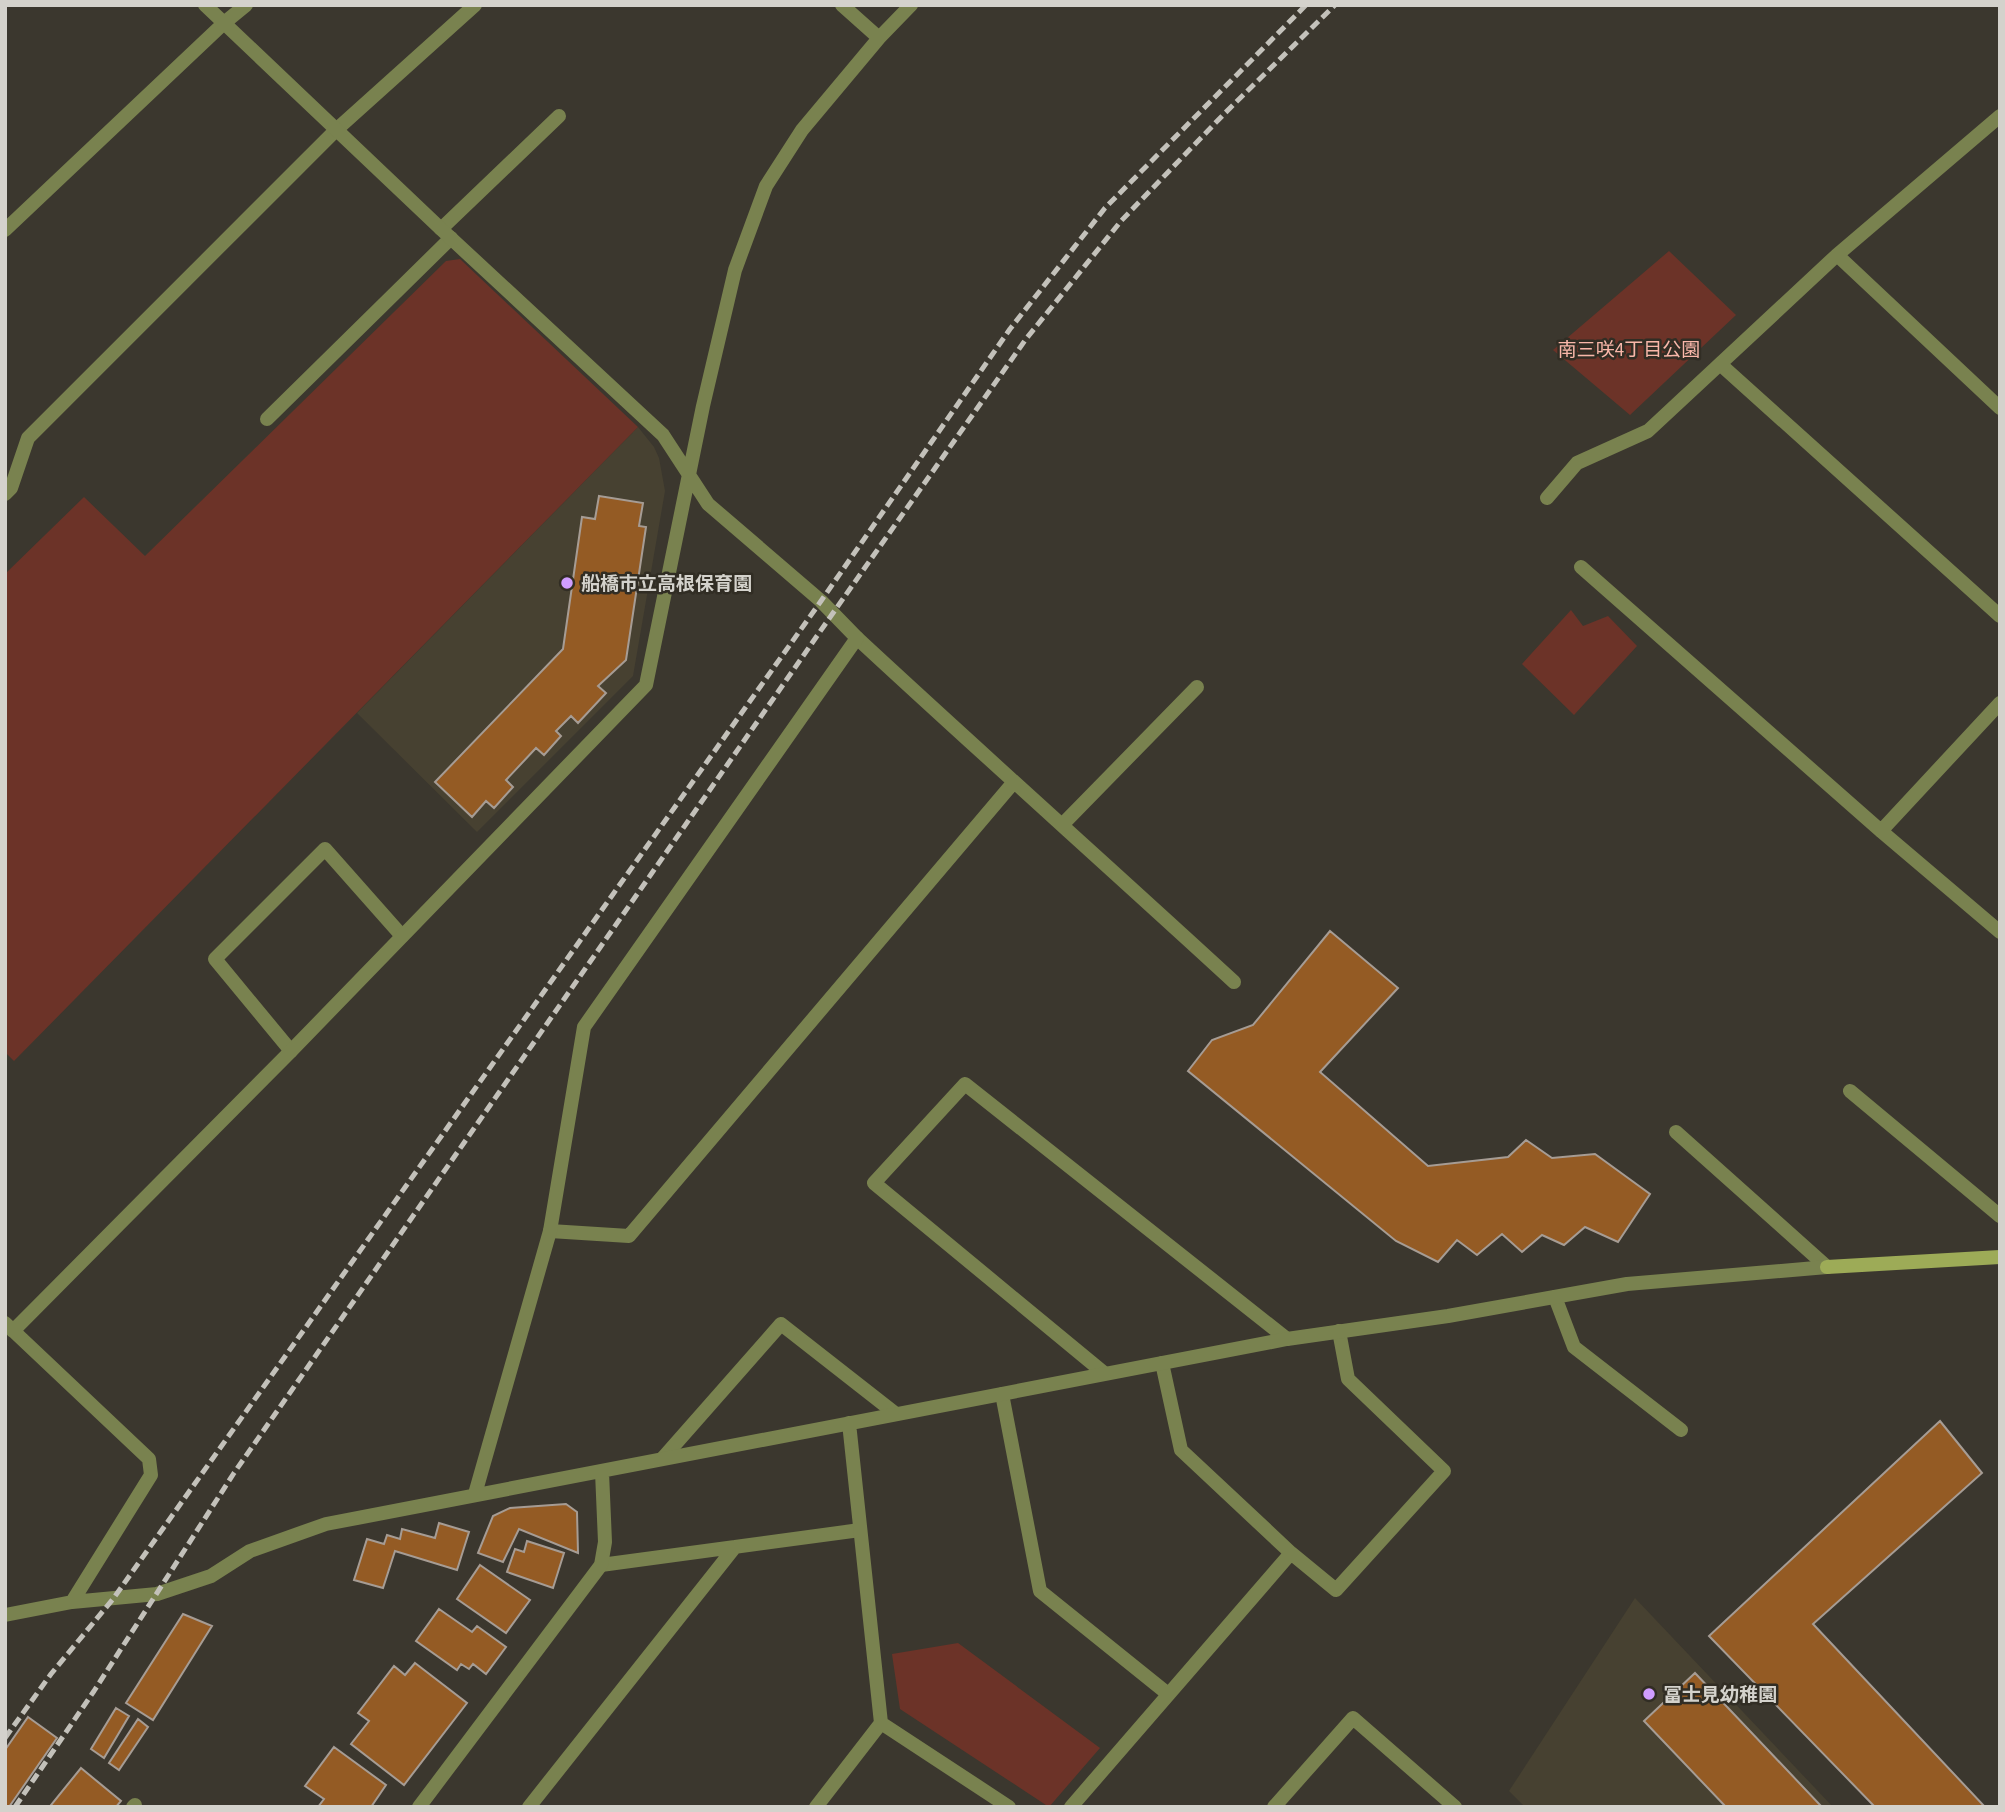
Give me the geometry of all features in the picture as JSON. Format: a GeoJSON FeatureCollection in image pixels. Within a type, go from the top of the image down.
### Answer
{"type":"FeatureCollection","features":[{"type":"Feature","properties":{"kind":"street"},"geometry":{"type":"LineString","coordinates":[[205,5],[663,435],[708,504],[821,601],[1013,783],[1062,824],[1234,982]]}},
{"type":"Feature","properties":{"kind":"street"},"geometry":{"type":"LineString","coordinates":[[5,230],[246,5]]}},
{"type":"Feature","properties":{"kind":"street"},"geometry":{"type":"LineString","coordinates":[[5,494],[11,488],[28,438],[336,130],[475,5]]}},
{"type":"Feature","properties":{"kind":"street"},"geometry":{"type":"LineString","coordinates":[[842,5],[879,38]]}},
{"type":"Feature","properties":{"kind":"street"},"geometry":{"type":"LineString","coordinates":[[72,1602],[150,1475],[149,1459],[9,1327],[291,1051],[646,685],[688,474],[735,270],[766,186],[802,130],[879,38],[911,5]]}},
{"type":"Feature","properties":{"kind":"street"},"geometry":{"type":"LineString","coordinates":[[267,419],[559,116]]}},
{"type":"Feature","properties":{"kind":"street"},"geometry":{"type":"LineString","coordinates":[[1547,498],[1577,463],[1648,431],[1837,255],[2000,116]]}},
{"type":"Feature","properties":{"kind":"street"},"geometry":{"type":"LineString","coordinates":[[1837,255],[2000,408]]}},
{"type":"Feature","properties":{"kind":"street"},"geometry":{"type":"LineString","coordinates":[[1720,364],[2000,616]]}},
{"type":"Feature","properties":{"kind":"street"},"geometry":{"type":"LineString","coordinates":[[1581,567],[2000,932]]}},
{"type":"Feature","properties":{"kind":"street"},"geometry":{"type":"LineString","coordinates":[[475,1494],[550,1231],[584,1027],[857,638]]}},
{"type":"Feature","properties":{"kind":"street"},"geometry":{"type":"LineString","coordinates":[[1062,824],[1197,687]]}},
{"type":"Feature","properties":{"kind":"street"},"geometry":{"type":"LineString","coordinates":[[1881,831],[2000,703]]}},
{"type":"Feature","properties":{"kind":"street"},"geometry":{"type":"LineString","coordinates":[[550,1231],[629,1236],[1013,783]]}},
{"type":"Feature","properties":{"kind":"street"},"geometry":{"type":"LineString","coordinates":[[291,1051],[215,959],[325,849],[402,936]]}},
{"type":"Feature","properties":{"kind":"street"},"geometry":{"type":"LineString","coordinates":[[1104,1373],[874,1183],[965,1084],[1287,1339]]}},
{"type":"Feature","properties":{"kind":"street"},"geometry":{"type":"LineString","coordinates":[[1850,1091],[2000,1216]]}},
{"type":"Feature","properties":{"kind":"street"},"geometry":{"type":"LineString","coordinates":[[1675,1132],[1828,1267]]}},
{"type":"Feature","properties":{"kind":"street"},"geometry":{"type":"LineString","coordinates":[[5,1615],[72,1602],[157,1594],[211,1576],[250,1551],[326,1524],[1287,1339],[1448,1316],[1628,1284],[1828,1267],[2000,1257]]}},
{"type":"Feature","properties":{"kind":"street"},"geometry":{"type":"LineString","coordinates":[[1555,1297],[1574,1347],[1681,1430]]}},
{"type":"Feature","properties":{"kind":"street"},"geometry":{"type":"LineString","coordinates":[[663,1458],[782,1324],[896,1414]]}},
{"type":"Feature","properties":{"kind":"street"},"geometry":{"type":"LineString","coordinates":[[1162,1363],[1181,1450],[1291,1553],[1336,1590],[1444,1471],[1348,1380],[1339,1331]]}},
{"type":"Feature","properties":{"kind":"street"},"geometry":{"type":"LineString","coordinates":[[1002,1394],[1040,1591],[1168,1695]]}},
{"type":"Feature","properties":{"kind":"street"},"geometry":{"type":"LineString","coordinates":[[816,1807],[881,1723],[849,1423]]}},
{"type":"Feature","properties":{"kind":"street"},"geometry":{"type":"LineString","coordinates":[[419,1807],[601,1565],[605,1542],[602,1472]]}},
{"type":"Feature","properties":{"kind":"street"},"geometry":{"type":"LineString","coordinates":[[601,1565],[860,1530]]}},
{"type":"Feature","properties":{"kind":"street"},"geometry":{"type":"LineString","coordinates":[[529,1807],[734,1547]]}},
{"type":"Feature","properties":{"kind":"street"},"geometry":{"type":"LineString","coordinates":[[1072,1807],[1291,1553]]}},
{"type":"Feature","properties":{"kind":"street"},"geometry":{"type":"LineString","coordinates":[[1274,1807],[1353,1717],[1455,1807]]}},
{"type":"Feature","properties":{"kind":"street"},"geometry":{"type":"LineString","coordinates":[[881,1723],[1009,1807]]}},
{"type":"Feature","properties":{"kind":"shaded area","name":"船橋市立高根保育園"},"geometry":{"type":"Polygon","coordinates":[[[638,427],[659,458],[665,491],[633,676],[477,832],[357,713],[638,427]]]}},
{"type":"Feature","properties":{"kind":"shaded area","name":"冨士見幼稚園"},"geometry":{"type":"Polygon","coordinates":[[[1635,1598],[1833,1807],[1525,1807],[1509,1791],[1635,1598]]]}},
{"type":"Feature","properties":{"kind":"green space","name":"南三咲4丁目公園"},"geometry":{"type":"Polygon","coordinates":[[[1669,251],[1736,315],[1630,415],[1553,350],[1669,251]]]}},
{"type":"Feature","properties":{"kind":"green space"},"geometry":{"type":"Polygon","coordinates":[[[460,259],[638,427],[14,1061],[5,1052],[5,574],[84,497],[145,556],[446,261],[460,259]]]}},
{"type":"Feature","properties":{"kind":"green space"},"geometry":{"type":"Polygon","coordinates":[[[1571,610],[1583,626],[1608,616],[1637,646],[1574,715],[1522,664],[1571,610]]]}},
{"type":"Feature","properties":{"kind":"green space"},"geometry":{"type":"Polygon","coordinates":[[[958,1643],[1100,1748],[1049,1807],[900,1709],[892,1654],[958,1643]]]}},
{"type":"Feature","properties":{"kind":"building"},"geometry":{"type":"Polygon","coordinates":[[[599,496],[643,503],[639,526],[646,527],[626,660],[598,686],[606,693],[578,723],[571,716],[556,731],[561,736],[544,755],[536,748],[506,780],[513,787],[494,808],[486,801],[472,817],[435,782],[563,649],[582,517],[595,519],[599,496]]]}},
{"type":"Feature","properties":{"kind":"building"},"geometry":{"type":"Polygon","coordinates":[[[1330,931],[1398,988],[1320,1072],[1428,1166],[1508,1157],[1526,1140],[1552,1158],[1595,1154],[1650,1194],[1618,1242],[1585,1227],[1564,1245],[1542,1235],[1522,1252],[1502,1234],[1477,1255],[1457,1240],[1438,1262],[1396,1241],[1188,1071],[1212,1040],[1253,1025],[1330,931]]]}},
{"type":"Feature","properties":{"kind":"building"},"geometry":{"type":"Polygon","coordinates":[[[1940,1421],[1982,1473],[1813,1624],[1985,1807],[1875,1807],[1709,1636],[1940,1421]]]}},
{"type":"Feature","properties":{"kind":"building"},"geometry":{"type":"Polygon","coordinates":[[[566,1504],[577,1512],[578,1553],[519,1529],[503,1562],[478,1553],[493,1516],[510,1508],[566,1504]]]}},
{"type":"Feature","properties":{"kind":"building"},"geometry":{"type":"Polygon","coordinates":[[[439,1523],[469,1532],[457,1570],[395,1551],[383,1588],[354,1580],[367,1539],[384,1544],[387,1535],[400,1539],[402,1529],[435,1538],[439,1523]]]}},
{"type":"Feature","properties":{"kind":"building"},"geometry":{"type":"Polygon","coordinates":[[[527,1541],[564,1553],[553,1588],[507,1572],[515,1549],[524,1552],[527,1541]]]}},
{"type":"Feature","properties":{"kind":"building"},"geometry":{"type":"Polygon","coordinates":[[[480,1565],[530,1600],[506,1633],[457,1599],[480,1565]]]}},
{"type":"Feature","properties":{"kind":"building"},"geometry":{"type":"Polygon","coordinates":[[[439,1609],[472,1632],[477,1626],[506,1647],[486,1674],[473,1664],[469,1669],[461,1664],[457,1670],[416,1641],[439,1609]]]}},
{"type":"Feature","properties":{"kind":"building"},"geometry":{"type":"Polygon","coordinates":[[[183,1614],[212,1626],[153,1720],[126,1703],[183,1614]]]}},
{"type":"Feature","properties":{"kind":"building"},"geometry":{"type":"Polygon","coordinates":[[[415,1663],[467,1703],[404,1785],[351,1744],[369,1721],[358,1713],[394,1666],[405,1675],[415,1663]]]}},
{"type":"Feature","properties":{"kind":"building"},"geometry":{"type":"Polygon","coordinates":[[[1695,1673],[1822,1807],[1726,1807],[1644,1721],[1695,1673]]]}},
{"type":"Feature","properties":{"kind":"building"},"geometry":{"type":"Polygon","coordinates":[[[116,1708],[129,1716],[104,1758],[91,1749],[116,1708]]]}},
{"type":"Feature","properties":{"kind":"building"},"geometry":{"type":"Polygon","coordinates":[[[28,1717],[57,1738],[9,1807],[5,1807],[5,1750],[28,1717]]]}},
{"type":"Feature","properties":{"kind":"building"},"geometry":{"type":"Polygon","coordinates":[[[138,1719],[148,1727],[119,1770],[109,1763],[138,1719]]]}},
{"type":"Feature","properties":{"kind":"building"},"geometry":{"type":"Polygon","coordinates":[[[334,1747],[386,1785],[371,1807],[318,1807],[324,1799],[305,1786],[334,1747]]]}},
{"type":"Feature","properties":{"kind":"building"},"geometry":{"type":"Polygon","coordinates":[[[81,1768],[121,1801],[116,1807],[51,1805],[81,1768]]]}},
{"type":"Feature","properties":{"kind":"railway"},"geometry":{"type":"LineString","coordinates":[[5,1738],[51,1674],[113,1599],[821,601],[1010,329],[1105,208],[1306,5]]}},
{"type":"Feature","properties":{"kind":"railway"},"geometry":{"type":"LineString","coordinates":[[15,1807],[94,1691],[234,1473],[1026,339],[1121,221],[1224,114],[1335,5]]}},
{"type":"Feature","properties":{"kind":"place","name":"船橋市立高根保育園"},"geometry":{"type":"Point","coordinates":[567,583]}},
{"type":"Feature","properties":{"kind":"place","name":"冨士見幼稚園"},"geometry":{"type":"Point","coordinates":[1649,1694]}}]}
